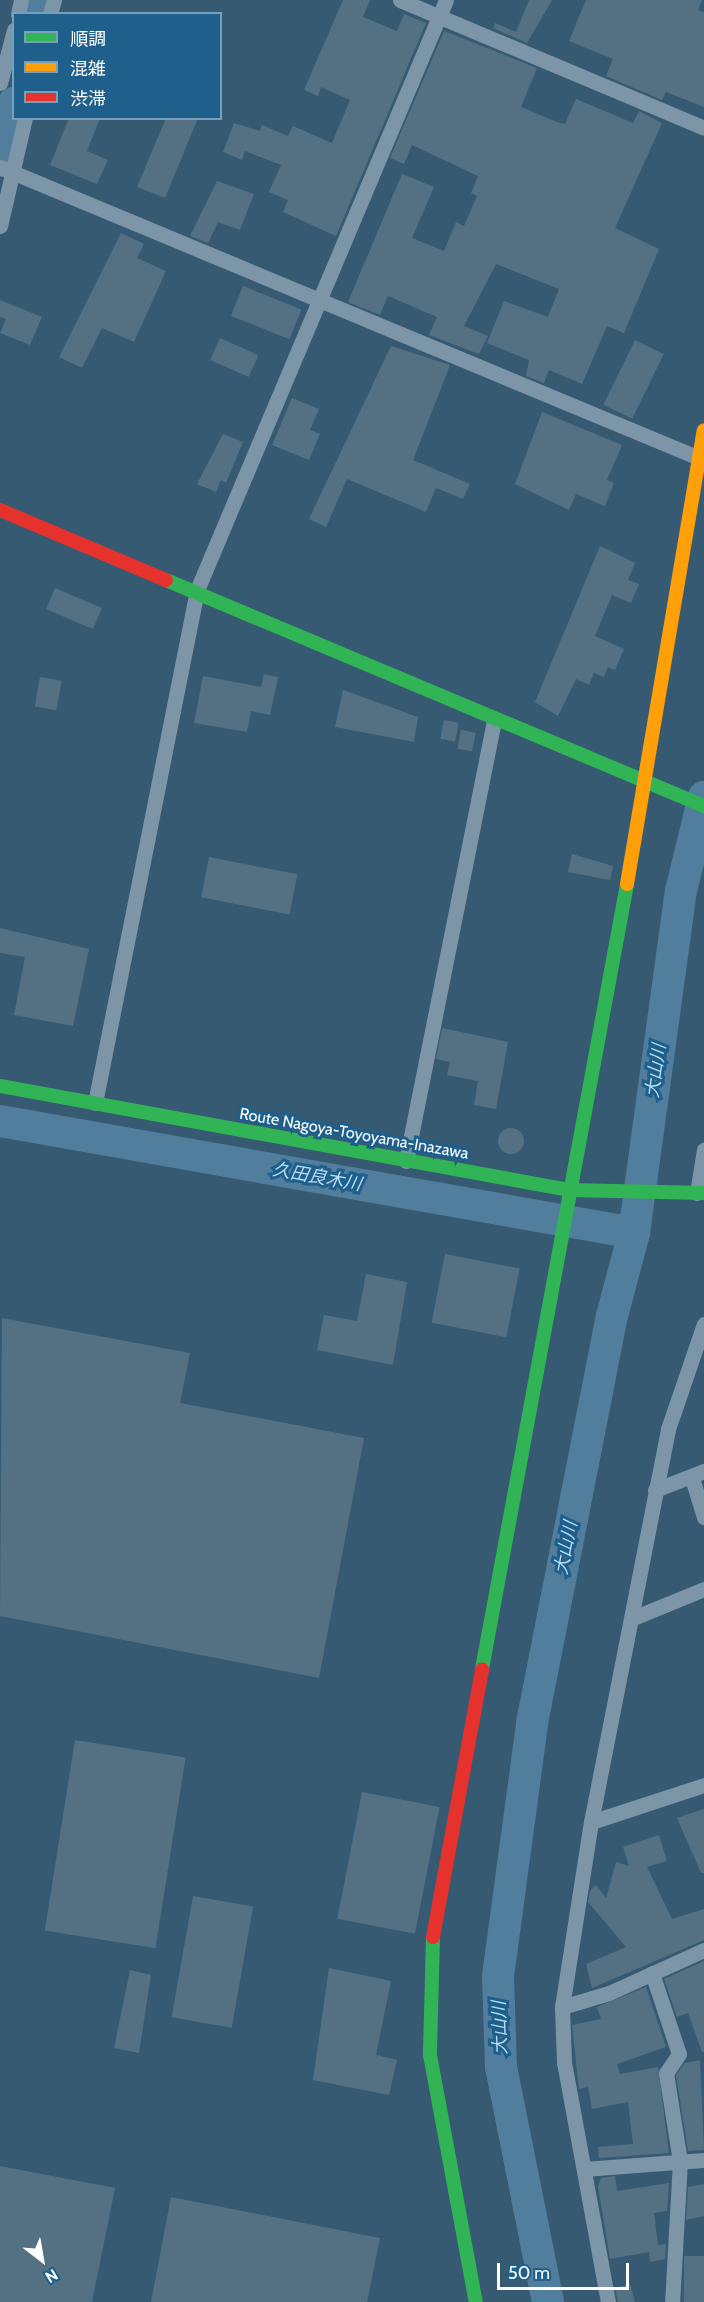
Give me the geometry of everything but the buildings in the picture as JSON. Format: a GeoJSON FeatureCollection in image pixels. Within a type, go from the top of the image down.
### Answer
{"type":"FeatureCollection","features":[{"type":"Feature","properties":{"kind":"street"},"geometry":{"type":"LineString","coordinates":[[400,0],[704,128]]}},
{"type":"Feature","properties":{"kind":"street"},"geometry":{"type":"LineString","coordinates":[[95,1103],[197,590],[446,0]]}},
{"type":"Feature","properties":{"kind":"street"},"geometry":{"type":"LineString","coordinates":[[0,83],[12,38]]}},
{"type":"Feature","properties":{"kind":"street"},"geometry":{"type":"LineString","coordinates":[[0,226],[15,174],[25,120]]}},
{"type":"Feature","properties":{"kind":"street"},"geometry":{"type":"LineString","coordinates":[[0,167],[699,458]]}},
{"type":"Feature","properties":{"kind":"street"},"geometry":{"type":"LineString","coordinates":[[476,2302],[438,2109],[428,1994],[438,1902],[496,1613],[569,1190],[614,969],[641,781],[704,430]]}},
{"type":"Feature","properties":{"kind":"street"},"geometry":{"type":"LineString","coordinates":[[0,510],[197,590],[494,720],[704,806]]}},
{"type":"Feature","properties":{"kind":"street"},"geometry":{"type":"LineString","coordinates":[[406,1161],[494,720]]}},
{"type":"Feature","properties":{"kind":"street","name":"Route Nagoya-Toyoyama-Inazawa"},"geometry":{"type":"LineString","coordinates":[[0,1086],[569,1190],[697,1193]]}},
{"type":"Feature","properties":{"kind":"street"},"geometry":{"type":"LineString","coordinates":[[697,1193],[704,1150]]}},
{"type":"Feature","properties":{"kind":"street"},"geometry":{"type":"LineString","coordinates":[[608,2302],[564,2062],[562,2007],[591,1822],[633,1618],[655,1490],[668,1429],[704,1324]]}},
{"type":"Feature","properties":{"kind":"street"},"geometry":{"type":"LineString","coordinates":[[655,1490],[698,1475],[704,1517]]}},
{"type":"Feature","properties":{"kind":"street"},"geometry":{"type":"LineString","coordinates":[[633,1618],[704,1589]]}},
{"type":"Feature","properties":{"kind":"street"},"geometry":{"type":"LineString","coordinates":[[591,1822],[704,1785]]}},
{"type":"Feature","properties":{"kind":"street"},"geometry":{"type":"LineString","coordinates":[[562,2007],[652,1973],[704,1950]]}},
{"type":"Feature","properties":{"kind":"street"},"geometry":{"type":"LineString","coordinates":[[652,1973],[679,2054],[666,2073],[680,2160],[672,2302]]}},
{"type":"Feature","properties":{"kind":"street"},"geometry":{"type":"LineString","coordinates":[[584,2169],[704,2160]]}},
{"type":"Feature","properties":{"kind":"waterway","name":"久田良木川"},"geometry":{"type":"LineString","coordinates":[[35,12],[38,0]]}},
{"type":"Feature","properties":{"kind":"waterway","name":"久田良木川"},"geometry":{"type":"LineString","coordinates":[[0,161],[12,111]]}},
{"type":"Feature","properties":{"kind":"waterway","name":"大山川"},"geometry":{"type":"LineString","coordinates":[[548,2302],[501,2067],[498,1976],[532,1723],[612,1316],[634,1233],[681,891],[704,797]]}},
{"type":"Feature","properties":{"kind":"waterway","name":"久田良木川"},"geometry":{"type":"LineString","coordinates":[[0,1121],[634,1233]]}},
{"type":"Feature","properties":{"kind":"traffic: fast"},"geometry":{"type":"LineString","coordinates":[[166,580],[704,806]]}},
{"type":"Feature","properties":{"kind":"traffic: fast"},"geometry":{"type":"LineString","coordinates":[[482,1669],[627,884]]}},
{"type":"Feature","properties":{"kind":"traffic: fast"},"geometry":{"type":"LineString","coordinates":[[0,1086],[569,1190],[704,1193]]}},
{"type":"Feature","properties":{"kind":"traffic: fast"},"geometry":{"type":"LineString","coordinates":[[433,1937],[430,2055],[476,2302]]}},
{"type":"Feature","properties":{"kind":"traffic: slow"},"geometry":{"type":"LineString","coordinates":[[627,884],[704,430]]}},
{"type":"Feature","properties":{"kind":"traffic: jam"},"geometry":{"type":"LineString","coordinates":[[0,510],[166,580]]}},
{"type":"Feature","properties":{"kind":"traffic: jam"},"geometry":{"type":"LineString","coordinates":[[433,1937],[482,1669]]}}]}
